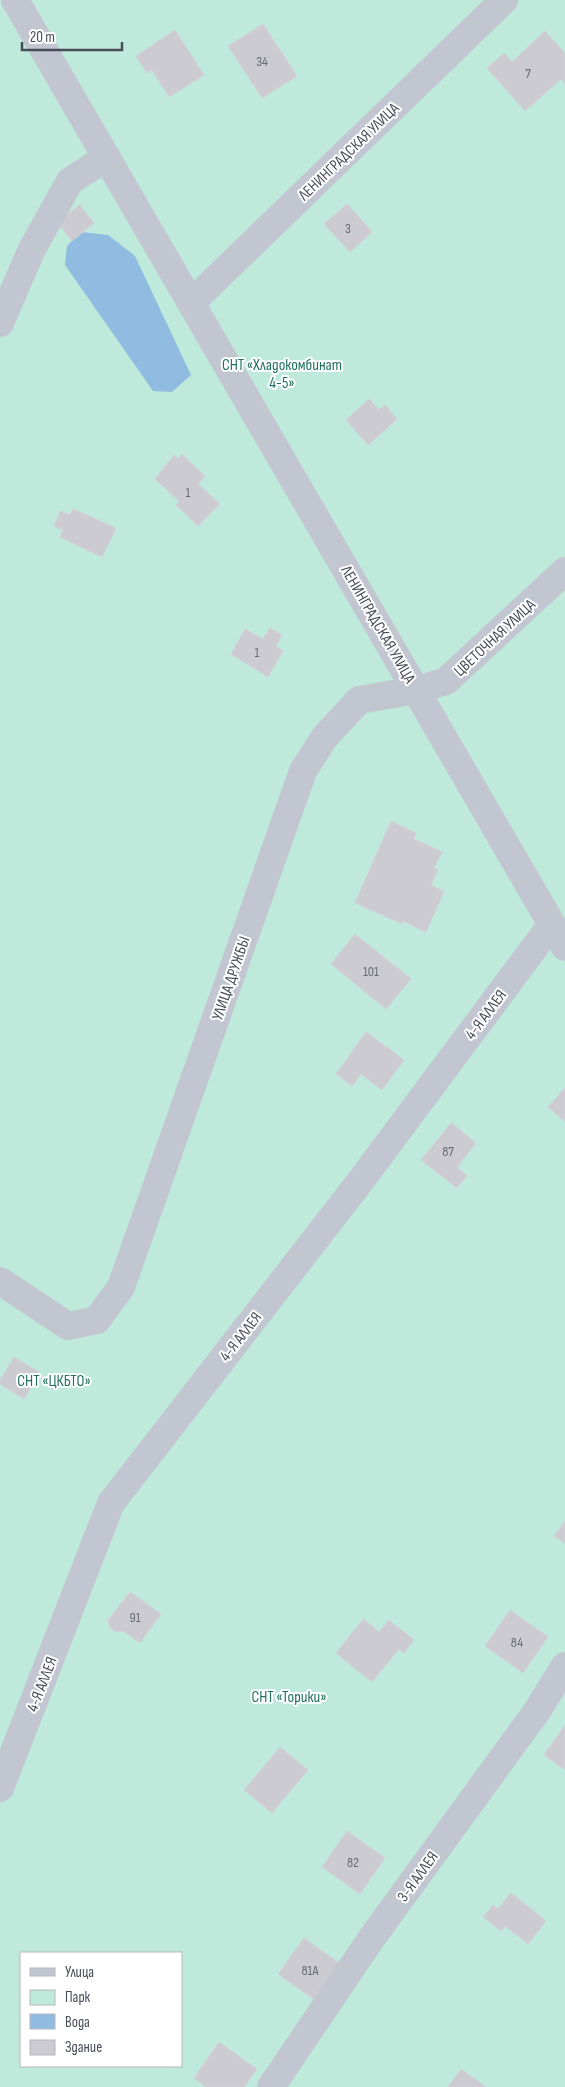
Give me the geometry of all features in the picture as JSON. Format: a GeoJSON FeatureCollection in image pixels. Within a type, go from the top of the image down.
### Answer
{"type":"FeatureCollection","features":[{"type":"Feature","properties":{"kind":"street","name":"ЛЕНИНГРАДСКАЯ УЛИЦА"},"geometry":{"type":"LineString","coordinates":[[15,0],[558,935]]}},
{"type":"Feature","properties":{"kind":"street","name":"ЛЕНИНГРАДСКАЯ УЛИЦА"},"geometry":{"type":"LineString","coordinates":[[191,303],[504,0]]}},
{"type":"Feature","properties":{"kind":"street"},"geometry":{"type":"LineString","coordinates":[[0,323],[32,249],[70,181],[107,157]]}},
{"type":"Feature","properties":{"kind":"street","name":"ЦВЕТОЧНАЯ УЛИЦА"},"geometry":{"type":"LineString","coordinates":[[417,690],[446,681],[565,572]]}},
{"type":"Feature","properties":{"kind":"street","name":"УЛИЦА ДРУЖБЫ"},"geometry":{"type":"LineString","coordinates":[[3,1287],[68,1326],[97,1320],[122,1287],[303,771],[324,738],[359,700],[417,690]]}},
{"type":"Feature","properties":{"kind":"street","name":"4-Я АЛЛЕЯ"},"geometry":{"type":"LineString","coordinates":[[0,1788],[111,1503],[362,1179],[558,935]]}},
{"type":"Feature","properties":{"kind":"street","name":"3-Я АЛЛЕЯ"},"geometry":{"type":"LineString","coordinates":[[271,2087],[371,1939],[536,1711],[565,1666]]}},
{"type":"Feature","properties":{"kind":"green space"},"geometry":{"type":"Polygon","coordinates":[[[0,0],[565,0],[565,2087],[0,2087],[0,0]]]}},
{"type":"Feature","properties":{"kind":"water"},"geometry":{"type":"Polygon","coordinates":[[[81,232],[108,235],[135,256],[191,375],[172,392],[153,391],[65,265],[67,246],[81,232]]]}},
{"type":"Feature","properties":{"kind":"building"},"geometry":{"type":"Polygon","coordinates":[[[263,24],[297,76],[262,98],[228,46],[263,24]]]}},
{"type":"Feature","properties":{"kind":"building"},"geometry":{"type":"Polygon","coordinates":[[[175,30],[204,75],[169,97],[152,70],[147,73],[136,56],[175,30]]]}},
{"type":"Feature","properties":{"kind":"building"},"geometry":{"type":"Polygon","coordinates":[[[545,31],[565,53],[565,84],[561,79],[525,111],[487,68],[504,53],[512,62],[545,31]]]}},
{"type":"Feature","properties":{"kind":"building"},"geometry":{"type":"Polygon","coordinates":[[[347,204],[372,232],[350,252],[324,224],[347,204]]]}},
{"type":"Feature","properties":{"kind":"building"},"geometry":{"type":"Polygon","coordinates":[[[80,205],[94,223],[72,241],[57,222],[80,205]]]}},
{"type":"Feature","properties":{"kind":"building"},"geometry":{"type":"Polygon","coordinates":[[[369,399],[379,410],[385,405],[397,419],[368,445],[346,420],[369,399]]]}},
{"type":"Feature","properties":{"kind":"building"},"geometry":{"type":"Polygon","coordinates":[[[182,454],[205,476],[198,484],[220,504],[198,526],[176,505],[179,501],[155,479],[174,455],[178,459],[182,454]]]}},
{"type":"Feature","properties":{"kind":"building"},"geometry":{"type":"Polygon","coordinates":[[[73,509],[116,528],[102,557],[60,537],[63,530],[54,526],[60,511],[70,515],[73,509]]]}},
{"type":"Feature","properties":{"kind":"building"},"geometry":{"type":"Polygon","coordinates":[[[270,628],[282,635],[276,646],[283,651],[268,677],[231,654],[245,629],[263,639],[270,628]]]}},
{"type":"Feature","properties":{"kind":"building"},"geometry":{"type":"Polygon","coordinates":[[[391,821],[416,833],[414,839],[442,852],[434,868],[438,870],[431,885],[444,892],[426,932],[403,921],[402,924],[355,903],[391,821]]]}},
{"type":"Feature","properties":{"kind":"building"},"geometry":{"type":"Polygon","coordinates":[[[355,934],[411,979],[386,1009],[331,964],[355,934]]]}},
{"type":"Feature","properties":{"kind":"building"},"geometry":{"type":"Polygon","coordinates":[[[366,1032],[404,1060],[382,1090],[361,1074],[352,1086],[336,1074],[366,1032]]]}},
{"type":"Feature","properties":{"kind":"building"},"geometry":{"type":"Polygon","coordinates":[[[565,1088],[565,1122],[548,1107],[565,1088]]]}},
{"type":"Feature","properties":{"kind":"building"},"geometry":{"type":"Polygon","coordinates":[[[451,1123],[476,1143],[457,1167],[467,1176],[457,1188],[421,1160],[451,1123]]]}},
{"type":"Feature","properties":{"kind":"building"},"geometry":{"type":"Polygon","coordinates":[[[14,1357],[40,1373],[24,1399],[0,1384],[0,1380],[14,1357]]]}},
{"type":"Feature","properties":{"kind":"building"},"geometry":{"type":"Polygon","coordinates":[[[565,1521],[565,1543],[554,1536],[565,1521]]]}},
{"type":"Feature","properties":{"kind":"building"},"geometry":{"type":"Polygon","coordinates":[[[130,1592],[161,1614],[140,1643],[123,1631],[116,1632],[110,1628],[108,1620],[130,1592]]]}},
{"type":"Feature","properties":{"kind":"building"},"geometry":{"type":"Polygon","coordinates":[[[510,1610],[548,1637],[523,1673],[485,1646],[510,1610]]]}},
{"type":"Feature","properties":{"kind":"building"},"geometry":{"type":"Polygon","coordinates":[[[363,1619],[379,1632],[389,1620],[414,1640],[404,1653],[399,1649],[372,1682],[336,1653],[363,1619]]]}},
{"type":"Feature","properties":{"kind":"building"},"geometry":{"type":"Polygon","coordinates":[[[565,1725],[565,1770],[544,1755],[565,1725]]]}},
{"type":"Feature","properties":{"kind":"building"},"geometry":{"type":"Polygon","coordinates":[[[280,1747],[308,1770],[272,1813],[244,1790],[280,1747]]]}},
{"type":"Feature","properties":{"kind":"building"},"geometry":{"type":"Polygon","coordinates":[[[347,1831],[385,1858],[360,1894],[322,1867],[347,1831]]]}},
{"type":"Feature","properties":{"kind":"building"},"geometry":{"type":"Polygon","coordinates":[[[511,1893],[546,1921],[528,1944],[505,1926],[501,1931],[483,1917],[493,1905],[498,1909],[511,1893]]]}},
{"type":"Feature","properties":{"kind":"building"},"geometry":{"type":"Polygon","coordinates":[[[304,1938],[342,1965],[316,2001],[278,1974],[304,1938]]]}},
{"type":"Feature","properties":{"kind":"building"},"geometry":{"type":"Polygon","coordinates":[[[219,2042],[257,2069],[244,2087],[206,2087],[194,2078],[219,2042]]]}},
{"type":"Feature","properties":{"kind":"building"},"geometry":{"type":"Polygon","coordinates":[[[461,2069],[486,2087],[448,2087],[461,2069]]]}},
{"type":"Feature","properties":{"kind":"park label","name":"СНТ «Хладокомбинат 4-5»"},"geometry":{"type":"Point","coordinates":[282,373]}},
{"type":"Feature","properties":{"kind":"park label","name":"СНТ «ЦКБТО»"},"geometry":{"type":"Point","coordinates":[54,1380]}},
{"type":"Feature","properties":{"kind":"park label","name":"СНТ «Торики»"},"geometry":{"type":"Point","coordinates":[289,1696]}}]}
